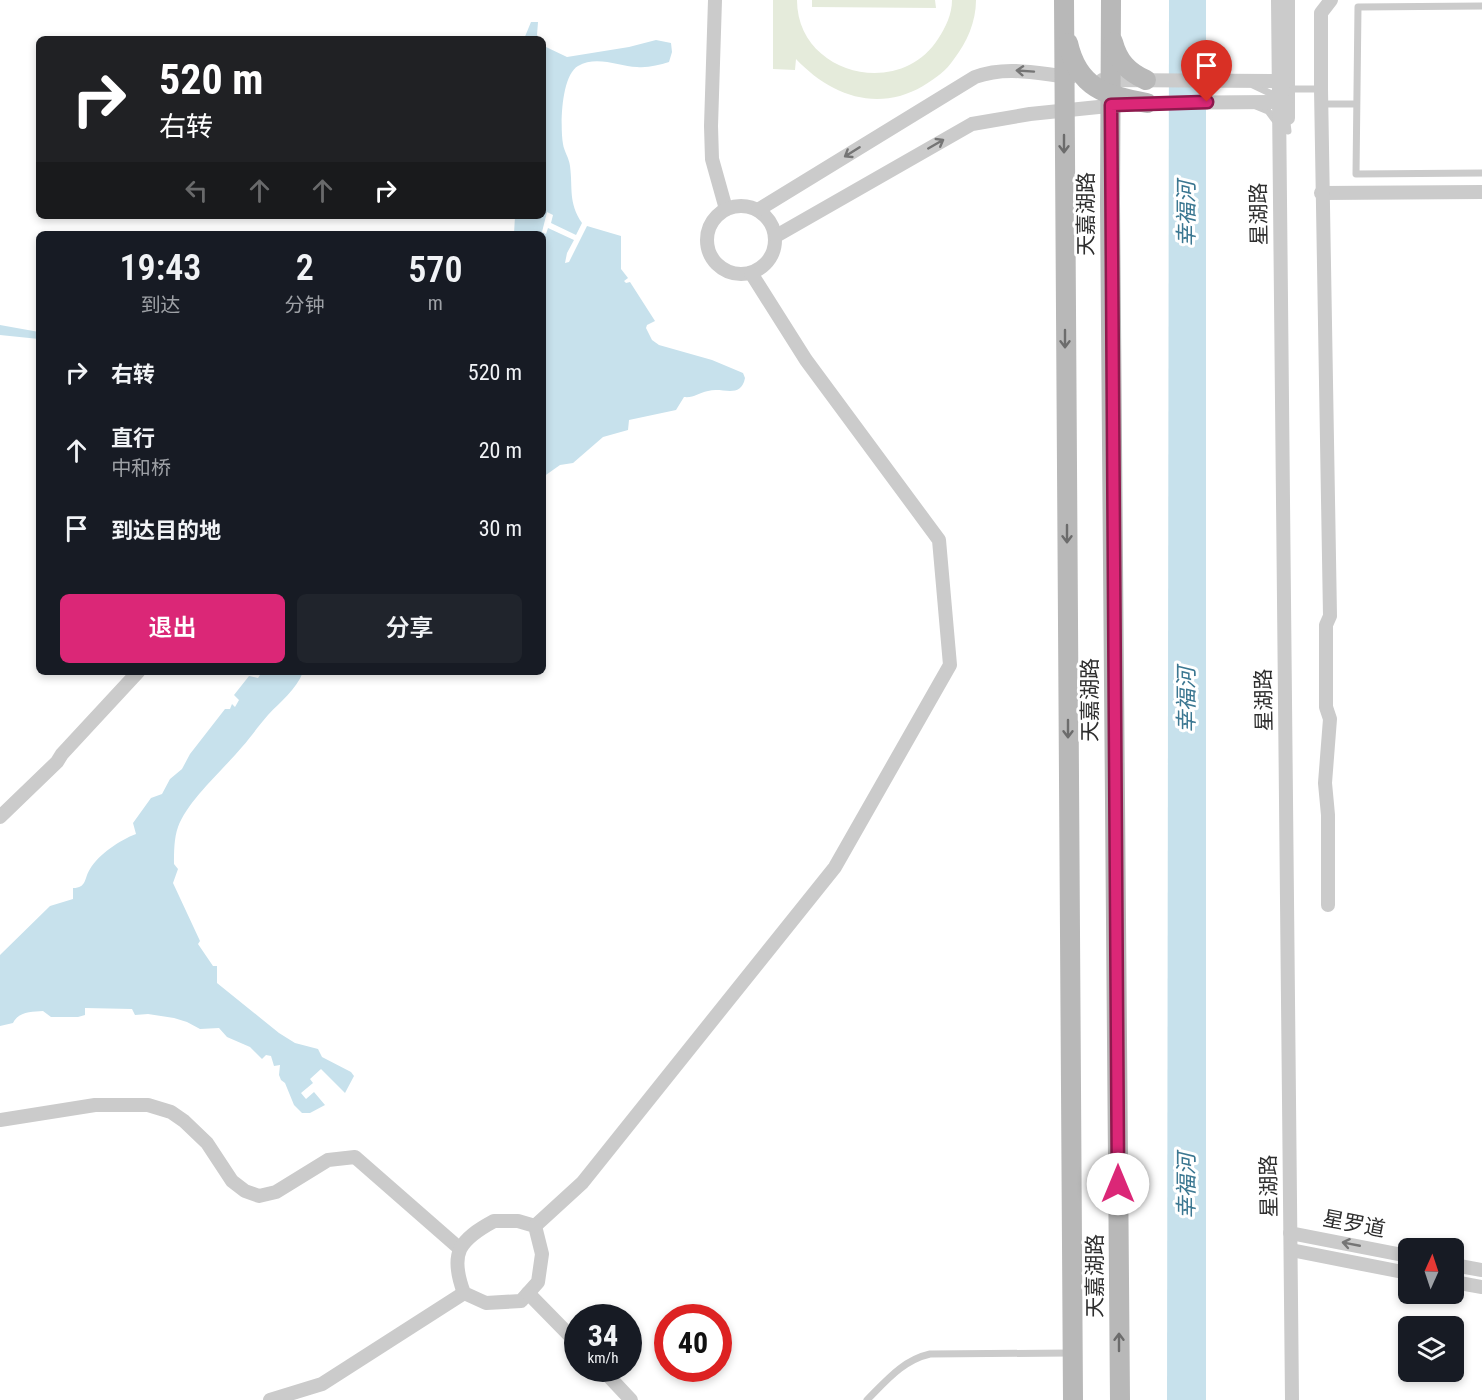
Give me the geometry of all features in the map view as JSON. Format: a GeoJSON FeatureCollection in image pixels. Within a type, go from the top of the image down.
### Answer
{"type":"FeatureCollection","features":[{"type":"Feature","properties":{"kind":"street"},"geometry":{"type":"LineString","coordinates":[[715,0],[712,159],[726,209]]}},
{"type":"Feature","properties":{"kind":"street","name":"天嘉湖路"},"geometry":{"type":"LineString","coordinates":[[1064,0],[1073,1400]]}},
{"type":"Feature","properties":{"kind":"street","name":"天嘉湖路"},"geometry":{"type":"LineString","coordinates":[[1111,0],[1120,1400]]}},
{"type":"Feature","properties":{"kind":"street","name":"星湖路"},"geometry":{"type":"LineString","coordinates":[[1278,0],[1284,130],[1294,1233],[1292,1400]]}},
{"type":"Feature","properties":{"kind":"street","name":"星湖路"},"geometry":{"type":"LineString","coordinates":[[1283,93],[1288,0]]}},
{"type":"Feature","properties":{"kind":"street"},"geometry":{"type":"LineString","coordinates":[[1328,904],[1328,815],[1325,783],[1330,719],[1326,707],[1326,625],[1329,616],[1321,13],[1331,0]]}},
{"type":"Feature","properties":{"kind":"street"},"geometry":{"type":"LineString","coordinates":[[1064,23],[1073,59],[1084,78],[1101,92],[1147,103],[1227,102],[1283,93]]}},
{"type":"Feature","properties":{"kind":"street"},"geometry":{"type":"LineString","coordinates":[[1110,34],[1122,63],[1134,75],[1146,80]]}},
{"type":"Feature","properties":{"kind":"street"},"geometry":{"type":"LineString","coordinates":[[758,210],[975,77],[988,72],[1007,70],[1084,78]]}},
{"type":"Feature","properties":{"kind":"street"},"geometry":{"type":"LineString","coordinates":[[776,236],[972,124],[1064,110],[1146,80],[1226,80],[1283,93]]}},
{"type":"Feature","properties":{"kind":"street"},"geometry":{"type":"LineString","coordinates":[[1322,193],[1482,192]]}},
{"type":"Feature","properties":{"kind":"street"},"geometry":{"type":"LineString","coordinates":[[748,206],[758,210],[767,216],[773,225],[776,236],[773,255],[760,270],[739,275],[728,272],[711,258],[707,247],[710,225],[717,215],[726,209],[748,206]]}},
{"type":"Feature","properties":{"kind":"street"},"geometry":{"type":"LineString","coordinates":[[534,1226],[582,1184],[835,867],[950,665],[939,540],[806,360],[751,273]]}},
{"type":"Feature","properties":{"kind":"street"},"geometry":{"type":"LineString","coordinates":[[0,816],[57,762],[135,675]]}},
{"type":"Feature","properties":{"kind":"street"},"geometry":{"type":"LineString","coordinates":[[0,1120],[96,1105],[148,1106],[171,1112],[207,1143],[232,1181],[245,1191],[260,1196],[276,1192],[328,1160],[356,1157],[459,1248]]}},
{"type":"Feature","properties":{"kind":"street"},"geometry":{"type":"LineString","coordinates":[[494,1221],[518,1221],[534,1226],[542,1254],[538,1282],[521,1301],[486,1303],[464,1293],[456,1272],[459,1248],[475,1231],[494,1221]]}},
{"type":"Feature","properties":{"kind":"street","name":"星罗道"},"geometry":{"type":"LineString","coordinates":[[1294,1233],[1398,1254]]}},
{"type":"Feature","properties":{"kind":"street","name":"星湖路"},"geometry":{"type":"LineString","coordinates":[[1294,1251],[1299,1400]]}},
{"type":"Feature","properties":{"kind":"street","name":"星罗道"},"geometry":{"type":"LineString","coordinates":[[1294,1251],[1398,1271]]}},
{"type":"Feature","properties":{"kind":"street"},"geometry":{"type":"LineString","coordinates":[[1464,1267],[1482,1270]]}},
{"type":"Feature","properties":{"kind":"street"},"geometry":{"type":"LineString","coordinates":[[1464,1284],[1482,1287]]}},
{"type":"Feature","properties":{"kind":"street"},"geometry":{"type":"LineString","coordinates":[[270,1400],[322,1383],[464,1293]]}},
{"type":"Feature","properties":{"kind":"street"},"geometry":{"type":"LineString","coordinates":[[528,1293],[564,1330]]}},
{"type":"Feature","properties":{"kind":"street"},"geometry":{"type":"LineString","coordinates":[[614,1382],[631,1400]]}},
{"type":"Feature","properties":{"kind":"lane"},"geometry":{"type":"LineString","coordinates":[[1482,6],[1358,7],[1356,174],[1482,173]]}},
{"type":"Feature","properties":{"kind":"lane"},"geometry":{"type":"LineString","coordinates":[[1283,93],[1321,89]]}},
{"type":"Feature","properties":{"kind":"lane"},"geometry":{"type":"LineString","coordinates":[[1227,102],[1257,106],[1268,111],[1284,130]]}},
{"type":"Feature","properties":{"kind":"lane"},"geometry":{"type":"LineString","coordinates":[[1321,104],[1356,104]]}},
{"type":"Feature","properties":{"kind":"lane"},"geometry":{"type":"LineString","coordinates":[[867,1400],[906,1364],[919,1356],[1073,1353]]}},
{"type":"Feature","properties":{"kind":"green space"},"geometry":{"type":"Polygon","coordinates":[[[773,0],[797,0],[801,25],[814,46],[831,61],[853,70],[876,73],[900,69],[921,58],[944,30],[950,15],[952,0],[976,0],[967,39],[944,71],[923,86],[906,94],[872,99],[839,90],[809,72],[796,59],[795,70],[773,69],[773,0]]]}},
{"type":"Feature","properties":{"kind":"green space"},"geometry":{"type":"Polygon","coordinates":[[[812,0],[935,0],[936,8],[812,7],[812,0]]]}},
{"type":"Feature","properties":{"kind":"water","name":"幸福河"},"geometry":{"type":"Polygon","coordinates":[[[1169,0],[1206,0],[1206,1400],[1167,1400],[1169,0]]]}},
{"type":"Feature","properties":{"kind":"water"},"geometry":{"type":"Polygon","coordinates":[[[531,22],[538,22],[538,36],[525,36],[531,22]]]}},
{"type":"Feature","properties":{"kind":"water"},"geometry":{"type":"Polygon","coordinates":[[[656,40],[671,43],[672,52],[669,62],[653,66],[630,66],[600,61],[585,63],[572,71],[565,90],[562,136],[570,166],[573,202],[582,223],[576,235],[551,223],[553,215],[547,212],[546,216],[546,47],[567,57],[629,47],[656,40]]]}},
{"type":"Feature","properties":{"kind":"water"},"geometry":{"type":"Polygon","coordinates":[[[515,219],[545,219],[542,231],[514,231],[515,219]]]}},
{"type":"Feature","properties":{"kind":"water"},"geometry":{"type":"Polygon","coordinates":[[[587,226],[621,236],[621,269],[628,278],[624,281],[630,282],[655,321],[646,328],[652,340],[659,345],[712,360],[743,373],[745,378],[740,388],[735,390],[714,390],[684,397],[676,410],[629,420],[628,430],[603,437],[573,463],[560,465],[546,475],[546,234],[548,228],[574,240],[565,263],[569,262],[587,226]]]}},
{"type":"Feature","properties":{"kind":"water"},"geometry":{"type":"Polygon","coordinates":[[[0,325],[36,331],[36,339],[0,335],[0,325]]]}},
{"type":"Feature","properties":{"kind":"water"},"geometry":{"type":"Polygon","coordinates":[[[260,675],[302,675],[292,690],[198,796],[183,817],[175,840],[174,864],[178,869],[173,883],[200,941],[198,944],[213,966],[217,966],[217,983],[279,1033],[295,1043],[318,1049],[322,1057],[351,1072],[354,1076],[345,1093],[321,1069],[310,1079],[313,1083],[301,1093],[306,1099],[314,1092],[325,1105],[310,1113],[302,1113],[294,1105],[279,1075],[280,1065],[274,1066],[271,1056],[266,1055],[262,1059],[250,1047],[227,1037],[219,1028],[200,1029],[174,1018],[148,1014],[135,1015],[132,1009],[85,1008],[85,1015],[78,1017],[51,1017],[43,1011],[26,1013],[19,1016],[13,1023],[0,1026],[0,955],[50,906],[73,899],[73,888],[78,888],[83,884],[94,863],[104,853],[136,834],[133,823],[151,798],[162,794],[170,779],[182,769],[190,754],[225,709],[230,709],[232,704],[235,707],[239,700],[234,695],[249,676],[258,678],[260,675]]]}},
{"type":"Feature","properties":{"kind":"route"},"geometry":{"type":"LineString","coordinates":[[1118,1184],[1111,105],[1207,102]]}}]}
